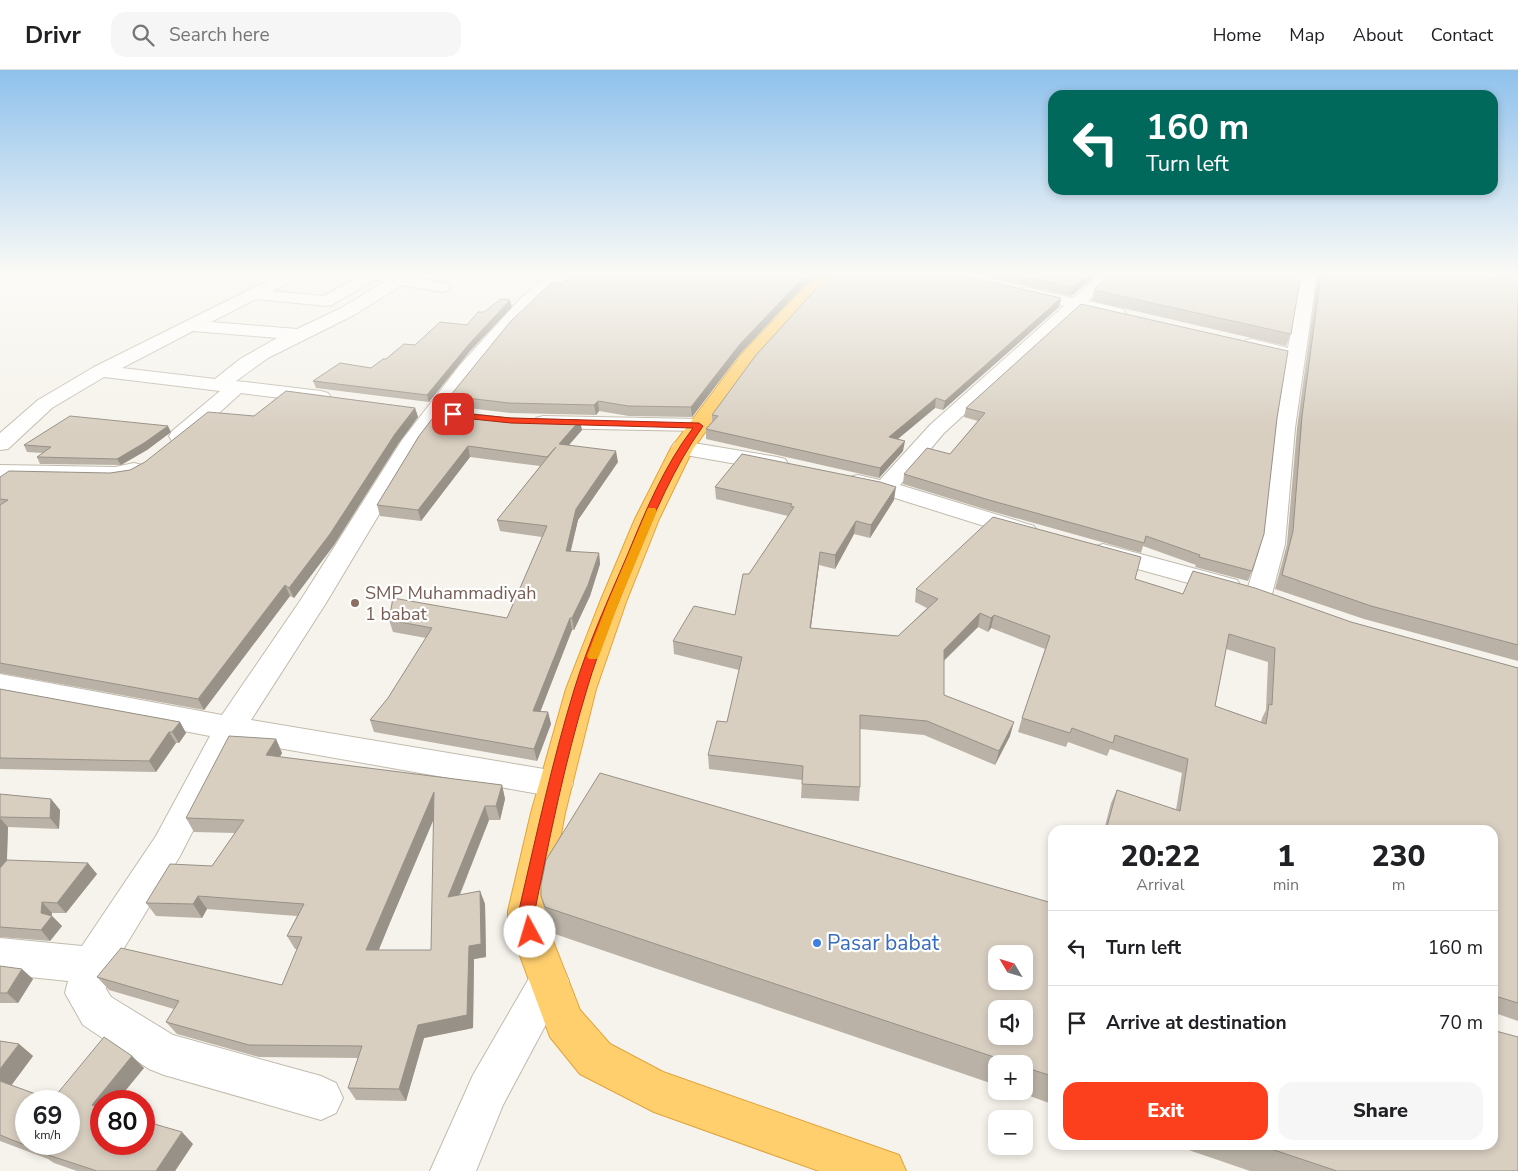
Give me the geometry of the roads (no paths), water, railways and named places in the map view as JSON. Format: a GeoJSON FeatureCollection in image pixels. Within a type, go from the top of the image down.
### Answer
{"type":"FeatureCollection","features":[{"type":"Feature","properties":{"kind":"highway"},"geometry":{"type":"LineString","coordinates":[[779,325],[748,359],[691,437],[647,520],[613,602],[581,689],[548,813],[527,910],[527,922],[565,1023],[595,1059],[654,1090],[883,1171]]}},
{"type":"Feature","properties":{"kind":"street"},"geometry":{"type":"LineString","coordinates":[[0,472],[126,473],[156,454],[229,385],[230,374],[320,325]]}},
{"type":"Feature","properties":{"kind":"street"},"geometry":{"type":"LineString","coordinates":[[321,1098],[164,1054],[96,1011],[85,993],[92,965],[168,846],[230,728],[313,603],[410,444],[433,412],[506,325]]}},
{"type":"Feature","properties":{"kind":"street"},"geometry":{"type":"LineString","coordinates":[[885,488],[937,429],[1052,325]]}},
{"type":"Feature","properties":{"kind":"street"},"geometry":{"type":"LineString","coordinates":[[1080,546],[1268,597],[1285,428],[1301,325]]}},
{"type":"Feature","properties":{"kind":"street"},"geometry":{"type":"LineString","coordinates":[[0,444],[45,404],[101,371],[191,326],[301,335]]}},
{"type":"Feature","properties":{"kind":"street"},"geometry":{"type":"LineString","coordinates":[[1239,342],[1296,355]]}},
{"type":"Feature","properties":{"kind":"street"},"geometry":{"type":"LineString","coordinates":[[101,371],[336,399]]}},
{"type":"Feature","properties":{"kind":"street"},"geometry":{"type":"LineString","coordinates":[[528,421],[691,437],[759,460],[798,468]]}},
{"type":"Feature","properties":{"kind":"street"},"geometry":{"type":"LineString","coordinates":[[837,477],[885,488],[945,508],[1052,538]]}},
{"type":"Feature","properties":{"kind":"street"},"geometry":{"type":"LineString","coordinates":[[0,685],[230,728],[556,784]]}},
{"type":"Feature","properties":{"kind":"street"},"geometry":{"type":"LineString","coordinates":[[0,956],[92,965]]}},
{"type":"Feature","properties":{"kind":"street"},"geometry":{"type":"LineString","coordinates":[[453,1171],[488,1090],[549,981]]}},
{"type":"Feature","properties":{"kind":"place","name":"SMP Muhammadiyah 1 babat"},"geometry":{"type":"Point","coordinates":[355,603]}},
{"type":"Feature","properties":{"kind":"place","name":"Pasar babat"},"geometry":{"type":"Point","coordinates":[817,943]}}]}
